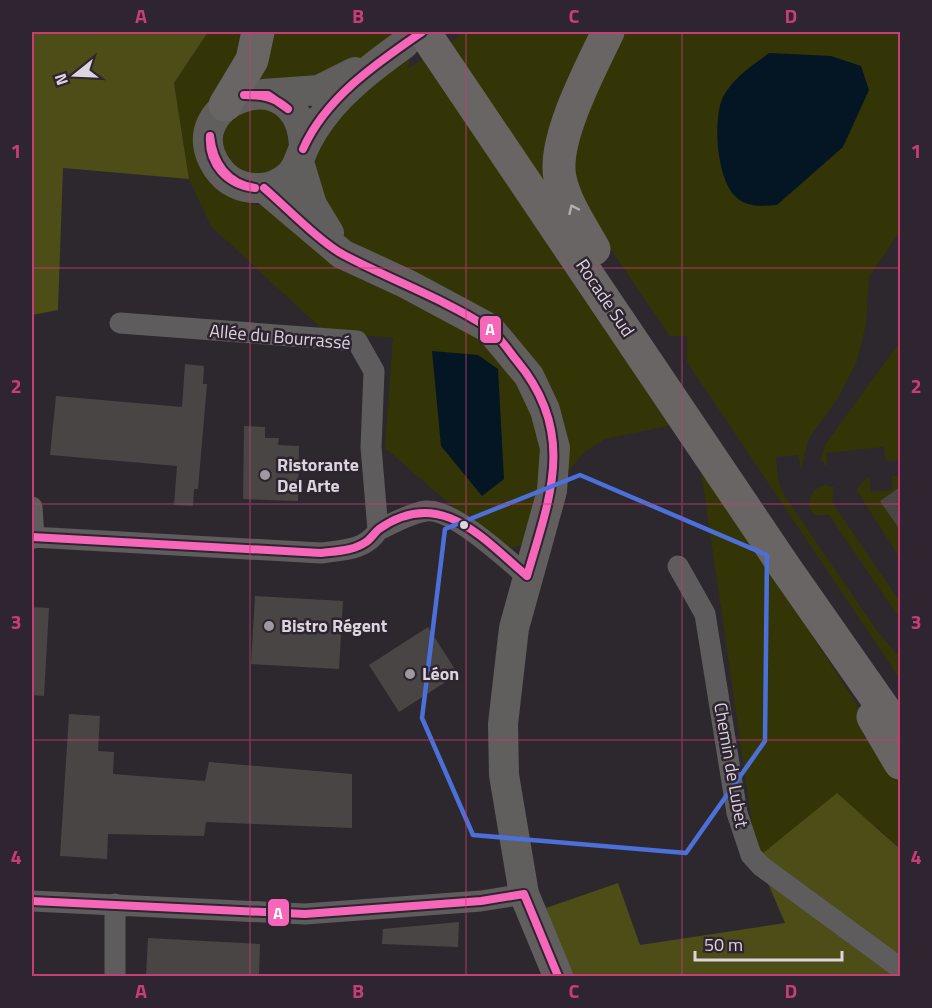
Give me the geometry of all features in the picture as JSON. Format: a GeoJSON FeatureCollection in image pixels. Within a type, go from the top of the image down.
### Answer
{"type":"FeatureCollection","features":[{"type":"Feature","properties":{"kind":"main road"},"geometry":{"type":"LineString","coordinates":[[225,105],[252,60],[258,32]]}},
{"type":"Feature","properties":{"kind":"main road"},"geometry":{"type":"LineString","coordinates":[[608,32],[566,128],[560,148],[560,178],[572,210],[645,338],[656,374]]}},
{"type":"Feature","properties":{"kind":"main road","name":"Rocade Sud"},"geometry":{"type":"LineString","coordinates":[[404,44],[656,374],[784,566],[900,732]]}},
{"type":"Feature","properties":{"kind":"main road","name":"Rocade Sud"},"geometry":{"type":"LineString","coordinates":[[784,566],[900,763]]}},
{"type":"Feature","properties":{"kind":"street"},"geometry":{"type":"LineString","coordinates":[[404,44],[329,109],[284,179],[264,188],[248,188],[234,183],[222,174],[213,161],[209,147],[210,131],[215,117],[225,105],[236,98],[319,90],[404,44]]}},
{"type":"Feature","properties":{"kind":"street"},"geometry":{"type":"LineString","coordinates":[[262,94],[276,98],[289,106],[298,118],[303,132],[301,155],[312,205],[342,254]]}},
{"type":"Feature","properties":{"kind":"street"},"geometry":{"type":"LineString","coordinates":[[264,188],[342,254],[407,284],[489,328],[529,376],[545,411],[555,448],[552,491],[526,576],[512,640],[503,724],[504,775],[524,894],[558,976]]}},
{"type":"Feature","properties":{"kind":"street","name":"Allée du Bourrassé"},"geometry":{"type":"LineString","coordinates":[[120,323],[357,341],[374,371],[371,447],[378,530]]}},
{"type":"Feature","properties":{"kind":"street"},"geometry":{"type":"LineString","coordinates":[[32,507],[33,538],[321,553],[357,547],[372,540],[378,530],[426,511],[443,514],[487,543],[526,576]]}},
{"type":"Feature","properties":{"kind":"street","name":"Chemin de Lubet"},"geometry":{"type":"LineString","coordinates":[[678,566],[705,614],[737,813],[751,855],[761,867],[900,968]]}},
{"type":"Feature","properties":{"kind":"street"},"geometry":{"type":"LineString","coordinates":[[32,901],[305,914],[481,901],[524,894]]}},
{"type":"Feature","properties":{"kind":"street"},"geometry":{"type":"LineString","coordinates":[[115,904],[115,976]]}},
{"type":"Feature","properties":{"kind":"highlighted area"},"geometry":{"type":"Polygon","coordinates":[[[580,475],[767,555],[765,741],[686,853],[473,835],[422,718],[445,529],[580,475]]]}},
{"type":"Feature","properties":{"kind":"shaded area"},"geometry":{"type":"Polygon","coordinates":[[[32,32],[208,32],[174,83],[189,179],[63,168],[58,310],[32,315],[32,32]]]}},
{"type":"Feature","properties":{"kind":"shaded area"},"geometry":{"type":"Polygon","coordinates":[[[208,32],[251,32],[208,109],[243,201],[262,206],[479,337],[522,387],[545,455],[525,543],[517,547],[500,547],[385,448],[393,338],[324,331],[211,226],[189,179],[174,83],[208,32]]]}},
{"type":"Feature","properties":{"kind":"shaded area"},"geometry":{"type":"Polygon","coordinates":[[[263,32],[395,32],[399,36],[359,64],[313,84],[252,84],[263,32]]]}},
{"type":"Feature","properties":{"kind":"shaded area"},"geometry":{"type":"Polygon","coordinates":[[[443,32],[601,32],[564,213],[444,46],[461,35],[443,32]]]}},
{"type":"Feature","properties":{"kind":"shaded area"},"geometry":{"type":"Polygon","coordinates":[[[614,32],[900,32],[900,231],[869,277],[866,324],[857,361],[838,398],[809,438],[801,468],[798,455],[776,457],[778,480],[784,495],[877,631],[900,658],[900,679],[687,362],[687,336],[670,336],[575,197],[573,128],[614,32]]]}},
{"type":"Feature","properties":{"kind":"shaded area"},"geometry":{"type":"Polygon","coordinates":[[[411,55],[407,69],[423,59],[672,425],[605,439],[586,451],[564,476],[536,373],[335,234],[311,172],[330,116],[411,55]]]}},
{"type":"Feature","properties":{"kind":"shaded area"},"geometry":{"type":"Polygon","coordinates":[[[256,106],[281,115],[293,139],[277,173],[238,174],[222,153],[224,134],[228,122],[238,114],[256,106]]]}},
{"type":"Feature","properties":{"kind":"shaded area"},"geometry":{"type":"Polygon","coordinates":[[[900,342],[900,460],[886,461],[884,447],[826,453],[827,466],[825,465],[821,459],[825,445],[900,342]]]}},
{"type":"Feature","properties":{"kind":"shaded area"},"geometry":{"type":"Polygon","coordinates":[[[700,463],[854,700],[900,779],[900,849],[876,826],[757,858],[700,463]]]}},
{"type":"Feature","properties":{"kind":"shaded area"},"geometry":{"type":"Polygon","coordinates":[[[900,475],[900,487],[881,501],[900,530],[900,558],[857,491],[861,483],[869,477],[871,492],[892,490],[892,476],[900,475]]]}},
{"type":"Feature","properties":{"kind":"shaded area"},"geometry":{"type":"Polygon","coordinates":[[[825,485],[834,487],[832,502],[900,602],[900,619],[829,515],[814,515],[810,509],[812,494],[817,488],[825,485]]]}},
{"type":"Feature","properties":{"kind":"shaded area"},"geometry":{"type":"Polygon","coordinates":[[[837,793],[900,849],[900,976],[564,976],[546,908],[618,883],[640,945],[785,923],[757,858],[837,793]]]}},
{"type":"Feature","properties":{"kind":"water"},"geometry":{"type":"Polygon","coordinates":[[[769,53],[831,56],[861,66],[869,90],[843,147],[777,205],[756,206],[737,198],[725,179],[718,150],[718,120],[723,97],[727,90],[743,73],[769,53]]]}},
{"type":"Feature","properties":{"kind":"water"},"geometry":{"type":"Polygon","coordinates":[[[432,351],[478,355],[498,369],[504,479],[482,496],[441,446],[432,351]]]}},
{"type":"Feature","properties":{"kind":"building"},"geometry":{"type":"Polygon","coordinates":[[[185,364],[204,366],[203,384],[207,384],[198,489],[194,489],[193,506],[174,505],[177,466],[50,455],[56,396],[182,407],[185,364]]]}},
{"type":"Feature","properties":{"kind":"building"},"geometry":{"type":"Polygon","coordinates":[[[244,426],[265,427],[265,438],[279,438],[278,445],[299,446],[298,501],[243,499],[244,426]]]}},
{"type":"Feature","properties":{"kind":"building"},"geometry":{"type":"Polygon","coordinates":[[[900,487],[900,530],[880,501],[900,487]]]}},
{"type":"Feature","properties":{"kind":"building"},"geometry":{"type":"Polygon","coordinates":[[[255,596],[343,601],[339,669],[251,664],[255,596]]]}},
{"type":"Feature","properties":{"kind":"building"},"geometry":{"type":"Polygon","coordinates":[[[32,607],[49,608],[44,696],[32,695],[32,607]]]}},
{"type":"Feature","properties":{"kind":"building"},"geometry":{"type":"Polygon","coordinates":[[[428,627],[458,674],[399,712],[369,665],[428,627]]]}},
{"type":"Feature","properties":{"kind":"building"},"geometry":{"type":"Polygon","coordinates":[[[69,714],[100,716],[98,751],[114,752],[113,774],[205,781],[209,762],[352,774],[352,828],[206,822],[204,836],[108,834],[107,859],[60,856],[69,714]]]}},
{"type":"Feature","properties":{"kind":"building"},"geometry":{"type":"Polygon","coordinates":[[[459,922],[458,947],[382,944],[383,929],[459,922]]]}},
{"type":"Feature","properties":{"kind":"building"},"geometry":{"type":"Polygon","coordinates":[[[148,938],[260,944],[259,976],[146,976],[148,938]]]}},
{"type":"Feature","properties":{"kind":"transit line","name":"A"},"geometry":{"type":"LineString","coordinates":[[303,149],[313,130],[339,97],[371,69],[422,32]]}},
{"type":"Feature","properties":{"kind":"transit line","name":"A"},"geometry":{"type":"LineString","coordinates":[[244,95],[268,98],[288,109]]}},
{"type":"Feature","properties":{"kind":"transit line","name":"A"},"geometry":{"type":"LineString","coordinates":[[244,95],[268,95],[288,109]]}},
{"type":"Feature","properties":{"kind":"transit line","name":"A"},"geometry":{"type":"LineString","coordinates":[[210,136],[214,155],[223,171],[237,182],[255,188]]}},
{"type":"Feature","properties":{"kind":"transit line","name":"A"},"geometry":{"type":"LineString","coordinates":[[210,136],[212,156],[221,171],[236,183],[255,188]]}},
{"type":"Feature","properties":{"kind":"transit line","name":"A"},"geometry":{"type":"LineString","coordinates":[[264,188],[314,233],[344,255],[452,307],[487,327],[503,342],[536,388],[547,414],[553,440],[553,466],[544,519],[527,576]]}},
{"type":"Feature","properties":{"kind":"transit line","name":"A"},"geometry":{"type":"LineString","coordinates":[[32,537],[321,553],[356,547],[368,541],[379,529],[401,517],[422,513],[441,515],[459,522],[476,533],[527,576]]}},
{"type":"Feature","properties":{"kind":"transit line","name":"A"},"geometry":{"type":"LineString","coordinates":[[524,894],[558,976]]}},
{"type":"Feature","properties":{"kind":"transit line","name":"A"},"geometry":{"type":"LineString","coordinates":[[32,901],[305,914],[481,901],[524,894]]}},
{"type":"Feature","properties":{"kind":"place","name":"Ristorante Del Arte"},"geometry":{"type":"Point","coordinates":[265,475]}},
{"type":"Feature","properties":{"kind":"place","name":"Bistro Régent"},"geometry":{"type":"Point","coordinates":[269,626]}},
{"type":"Feature","properties":{"kind":"place","name":"Léon"},"geometry":{"type":"Point","coordinates":[410,674]}}]}
